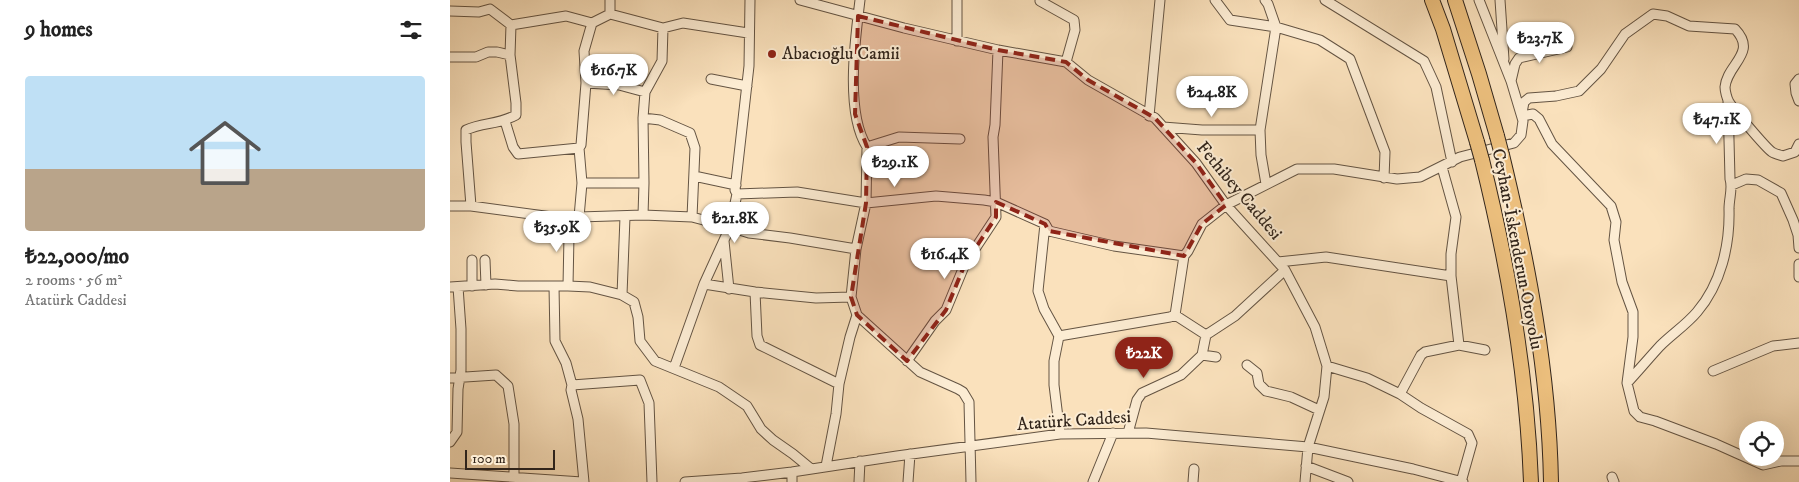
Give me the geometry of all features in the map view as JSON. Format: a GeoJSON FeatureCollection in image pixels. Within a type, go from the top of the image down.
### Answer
{"type":"FeatureCollection","features":[{"type":"Feature","properties":{"kind":"highway","name":"Ceyhan-İskenderun Otoyolu"},"geometry":{"type":"LineString","coordinates":[[1432,0],[1443,29],[1477,142],[1496,217],[1523,376],[1530,482]]}},
{"type":"Feature","properties":{"kind":"highway","name":"Ceyhan-İskenderun Otoyolu"},"geometry":{"type":"LineString","coordinates":[[1455,0],[1497,136],[1518,222],[1544,374],[1551,482]]}},
{"type":"Feature","properties":{"kind":"street"},"geometry":{"type":"LineString","coordinates":[[610,0],[610,14]]}},
{"type":"Feature","properties":{"kind":"street"},"geometry":{"type":"LineString","coordinates":[[674,368],[704,284],[730,227],[736,190],[747,86],[750,0]]}},
{"type":"Feature","properties":{"kind":"street","name":"Fethibey Caddesi"},"geometry":{"type":"LineString","coordinates":[[800,0],[957,41],[1066,62],[1088,80],[1155,118],[1196,163],[1226,205],[1285,270],[1314,327],[1327,366],[1324,397],[1308,447],[1305,482]]}},
{"type":"Feature","properties":{"kind":"street"},"geometry":{"type":"LineString","coordinates":[[860,0],[854,59],[855,114],[860,136],[867,147],[866,203],[856,249],[851,297],[857,315],[907,361],[920,372],[963,392],[969,402],[971,482]]}},
{"type":"Feature","properties":{"kind":"street"},"geometry":{"type":"LineString","coordinates":[[957,0],[957,41]]}},
{"type":"Feature","properties":{"kind":"street"},"geometry":{"type":"LineString","coordinates":[[1149,116],[1160,0]]}},
{"type":"Feature","properties":{"kind":"street"},"geometry":{"type":"LineString","coordinates":[[1214,0],[1230,20],[1276,27],[1320,40],[1350,59],[1385,152],[1384,178]]}},
{"type":"Feature","properties":{"kind":"street"},"geometry":{"type":"LineString","coordinates":[[1265,0],[1276,27],[1260,130],[1261,155],[1266,184]]}},
{"type":"Feature","properties":{"kind":"street"},"geometry":{"type":"LineString","coordinates":[[1325,0],[1424,61],[1436,88],[1452,162]]}},
{"type":"Feature","properties":{"kind":"street"},"geometry":{"type":"LineString","coordinates":[[1175,315],[1184,256],[1202,224],[1226,205],[1266,184],[1297,169],[1334,169],[1397,180],[1420,178],[1460,157],[1514,143],[1521,134],[1522,116],[1511,81],[1479,0]]}},
{"type":"Feature","properties":{"kind":"street"},"geometry":{"type":"LineString","coordinates":[[1500,0],[1499,11],[1505,56],[1503,64]]}},
{"type":"Feature","properties":{"kind":"street"},"geometry":{"type":"LineString","coordinates":[[1040,1],[1074,20],[1075,30],[1066,62]]}},
{"type":"Feature","properties":{"kind":"street"},"geometry":{"type":"LineString","coordinates":[[450,11],[479,12],[491,5],[511,25],[510,55],[516,115],[505,121],[472,127],[466,130],[471,206]]}},
{"type":"Feature","properties":{"kind":"street"},"geometry":{"type":"LineString","coordinates":[[511,25],[566,16],[592,23],[610,14],[663,28],[683,23],[748,33]]}},
{"type":"Feature","properties":{"kind":"street"},"geometry":{"type":"LineString","coordinates":[[1522,116],[1524,102],[1529,98],[1556,96],[1579,91],[1601,69],[1625,34],[1653,14],[1667,16],[1689,26],[1735,29],[1740,34],[1744,46],[1741,57],[1728,76],[1725,88],[1728,101],[1730,179],[1732,185],[1725,254],[1710,294],[1696,313],[1660,346],[1627,383]]}},
{"type":"Feature","properties":{"kind":"street"},"geometry":{"type":"LineString","coordinates":[[579,217],[582,184],[579,148],[586,83],[584,51],[592,23]]}},
{"type":"Feature","properties":{"kind":"street"},"geometry":{"type":"LineString","coordinates":[[643,216],[643,118],[645,92],[662,61],[663,28]]}},
{"type":"Feature","properties":{"kind":"street"},"geometry":{"type":"LineString","coordinates":[[1511,81],[1515,64],[1519,58],[1568,47]]}},
{"type":"Feature","properties":{"kind":"street"},"geometry":{"type":"LineString","coordinates":[[907,361],[935,321],[946,310],[965,264],[996,217],[993,137],[998,50]]}},
{"type":"Feature","properties":{"kind":"street"},"geometry":{"type":"LineString","coordinates":[[450,57],[476,57],[488,52],[510,55]]}},
{"type":"Feature","properties":{"kind":"street"},"geometry":{"type":"LineString","coordinates":[[711,79],[747,86]]}},
{"type":"Feature","properties":{"kind":"street"},"geometry":{"type":"LineString","coordinates":[[1799,79],[1795,84],[1799,101]]}},
{"type":"Feature","properties":{"kind":"street"},"geometry":{"type":"LineString","coordinates":[[586,83],[618,85],[645,92]]}},
{"type":"Feature","properties":{"kind":"street"},"geometry":{"type":"LineString","coordinates":[[1728,101],[1772,152],[1783,156],[1795,152],[1799,144]]}},
{"type":"Feature","properties":{"kind":"street"},"geometry":{"type":"LineString","coordinates":[[1522,116],[1533,114],[1539,119],[1552,144],[1611,206],[1616,222],[1614,240],[1622,282],[1634,312],[1627,383],[1634,410],[1640,417],[1716,444],[1762,465],[1781,461],[1799,461]]}},
{"type":"Feature","properties":{"kind":"street"},"geometry":{"type":"LineString","coordinates":[[643,118],[660,120],[690,133],[695,148],[692,218]]}},
{"type":"Feature","properties":{"kind":"street"},"geometry":{"type":"LineString","coordinates":[[505,121],[513,147],[518,154],[579,148]]}},
{"type":"Feature","properties":{"kind":"street"},"geometry":{"type":"LineString","coordinates":[[1163,127],[1202,130],[1260,130]]}},
{"type":"Feature","properties":{"kind":"street"},"geometry":{"type":"LineString","coordinates":[[867,147],[899,137],[960,139]]}},
{"type":"Feature","properties":{"kind":"street"},"geometry":{"type":"LineString","coordinates":[[1442,167],[1456,217],[1451,254],[1451,276],[1459,345]]}},
{"type":"Feature","properties":{"kind":"street"},"geometry":{"type":"LineString","coordinates":[[694,176],[736,190],[797,192],[866,203],[936,196],[996,202],[1045,224],[1049,231],[1114,246],[1184,256]]}},
{"type":"Feature","properties":{"kind":"street"},"geometry":{"type":"LineString","coordinates":[[1732,185],[1746,179],[1758,180],[1781,193],[1798,235],[1799,248]]}},
{"type":"Feature","properties":{"kind":"street"},"geometry":{"type":"LineString","coordinates":[[582,184],[644,184]]}},
{"type":"Feature","properties":{"kind":"street"},"geometry":{"type":"LineString","coordinates":[[450,206],[471,206],[568,219],[579,217],[643,216],[692,218],[730,227],[749,234],[790,238],[856,249]]}},
{"type":"Feature","properties":{"kind":"street"},"geometry":{"type":"LineString","coordinates":[[622,295],[625,217]]}},
{"type":"Feature","properties":{"kind":"street"},"geometry":{"type":"LineString","coordinates":[[568,219],[568,286]]}},
{"type":"Feature","properties":{"kind":"street"},"geometry":{"type":"LineString","coordinates":[[1045,224],[1038,291],[1044,309],[1059,336],[1054,360],[1054,385],[1060,434]]}},
{"type":"Feature","properties":{"kind":"street"},"geometry":{"type":"LineString","coordinates":[[724,241],[729,288]]}},
{"type":"Feature","properties":{"kind":"street"},"geometry":{"type":"LineString","coordinates":[[1278,262],[1326,257],[1451,276]]}},
{"type":"Feature","properties":{"kind":"street"},"geometry":{"type":"LineString","coordinates":[[472,260],[472,286]]}},
{"type":"Feature","properties":{"kind":"street"},"geometry":{"type":"LineString","coordinates":[[485,260],[486,285]]}},
{"type":"Feature","properties":{"kind":"street"},"geometry":{"type":"LineString","coordinates":[[1799,264],[1799,277]]}},
{"type":"Feature","properties":{"kind":"street"},"geometry":{"type":"LineString","coordinates":[[1128,433],[1137,400],[1142,393],[1181,375],[1202,355],[1206,335],[1235,316],[1285,270]]}},
{"type":"Feature","properties":{"kind":"street"},"geometry":{"type":"LineString","coordinates":[[704,284],[755,292],[816,298],[851,297]]}},
{"type":"Feature","properties":{"kind":"street"},"geometry":{"type":"LineString","coordinates":[[450,442],[457,432],[454,378],[461,370],[461,328],[454,287],[486,285],[590,287],[622,295],[634,302],[638,317],[640,341],[655,361],[719,387],[747,406],[761,429],[810,468]]}},
{"type":"Feature","properties":{"kind":"street"},"geometry":{"type":"LineString","coordinates":[[450,473],[545,481],[583,482],[578,419],[571,390],[572,385],[566,363],[554,341],[554,286]]}},
{"type":"Feature","properties":{"kind":"street"},"geometry":{"type":"LineString","coordinates":[[755,292],[757,336],[760,345],[839,384]]}},
{"type":"Feature","properties":{"kind":"street"},"geometry":{"type":"LineString","coordinates":[[826,466],[836,414],[839,384],[857,315]]}},
{"type":"Feature","properties":{"kind":"street"},"geometry":{"type":"LineString","coordinates":[[1059,336],[1175,315],[1206,335]]}},
{"type":"Feature","properties":{"kind":"street"},"geometry":{"type":"LineString","coordinates":[[1712,371],[1772,346],[1799,343]]}},
{"type":"Feature","properties":{"kind":"street"},"geometry":{"type":"LineString","coordinates":[[1400,394],[1421,355],[1430,351],[1459,345],[1484,350]]}},
{"type":"Feature","properties":{"kind":"street"},"geometry":{"type":"LineString","coordinates":[[1202,355],[1216,357]]}},
{"type":"Feature","properties":{"kind":"street"},"geometry":{"type":"LineString","coordinates":[[1248,365],[1257,373],[1259,384],[1266,391],[1291,397],[1319,410]]}},
{"type":"Feature","properties":{"kind":"street"},"geometry":{"type":"LineString","coordinates":[[1327,366],[1367,378],[1400,394],[1468,434],[1472,443],[1462,482]]}},
{"type":"Feature","properties":{"kind":"street"},"geometry":{"type":"LineString","coordinates":[[454,378],[496,375],[508,386],[514,424],[514,477]]}},
{"type":"Feature","properties":{"kind":"street"},"geometry":{"type":"LineString","coordinates":[[572,385],[640,380],[649,403],[652,482]]}},
{"type":"Feature","properties":{"kind":"street"},"geometry":{"type":"LineString","coordinates":[[1093,482],[1113,433]]}},
{"type":"Feature","properties":{"kind":"street","name":"Atatürk Caddesi"},"geometry":{"type":"LineString","coordinates":[[685,482],[792,472],[1060,434],[1146,433],[1308,447],[1413,469],[1462,482]]}},
{"type":"Feature","properties":{"kind":"street"},"geometry":{"type":"LineString","coordinates":[[908,482],[910,454]]}},
{"type":"Feature","properties":{"kind":"street"},"geometry":{"type":"LineString","coordinates":[[859,482],[860,461]]}},
{"type":"Feature","properties":{"kind":"street"},"geometry":{"type":"LineString","coordinates":[[1306,466],[1348,482]]}},
{"type":"Feature","properties":{"kind":"street"},"geometry":{"type":"LineString","coordinates":[[1193,482],[1194,469]]}},
{"type":"Feature","properties":{"kind":"street"},"geometry":{"type":"LineString","coordinates":[[792,472],[792,482]]}},
{"type":"Feature","properties":{"kind":"highlighted area"},"geometry":{"type":"Polygon","coordinates":[[[858,16],[998,50],[1066,62],[1088,80],[1155,118],[1196,163],[1226,205],[1202,224],[1184,256],[1049,231],[1045,224],[996,202],[996,217],[965,264],[946,310],[907,361],[857,315],[851,297],[866,203],[867,147],[855,114],[858,16]]]}},
{"type":"Feature","properties":{"kind":"place","name":"Abacıoğlu Camii"},"geometry":{"type":"Point","coordinates":[772,54]}}]}
